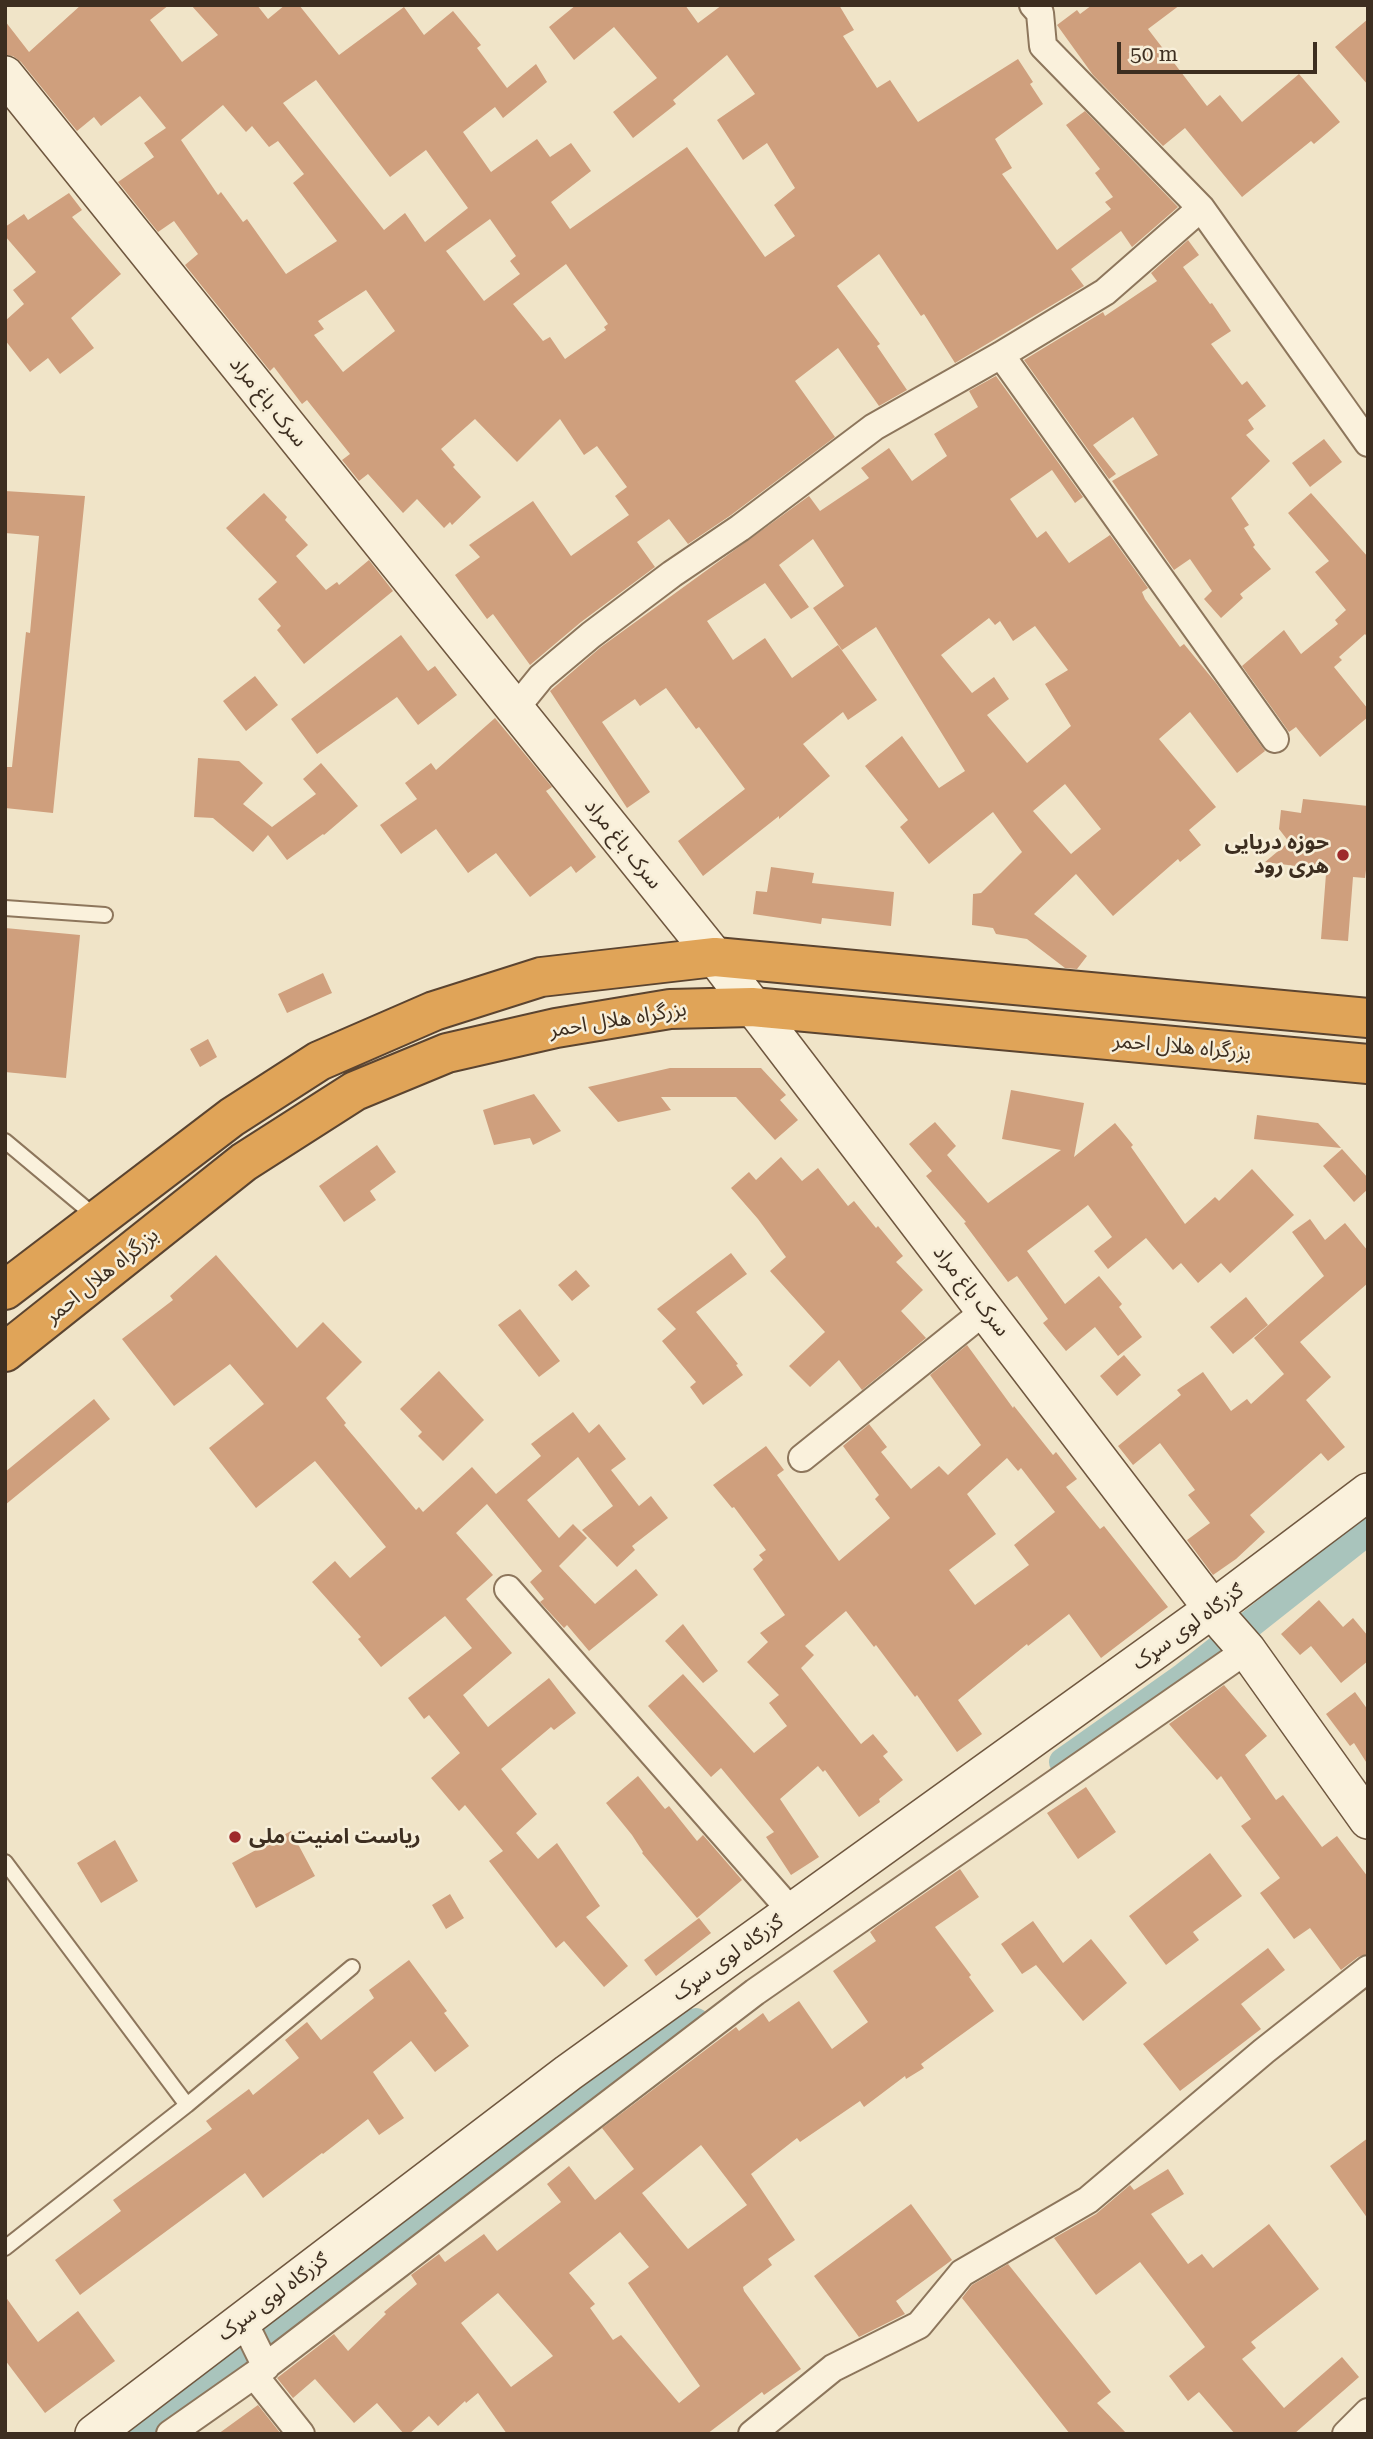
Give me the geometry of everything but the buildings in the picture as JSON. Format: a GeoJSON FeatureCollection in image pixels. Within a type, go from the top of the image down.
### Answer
{"type":"FeatureCollection","features":[{"type":"Feature","properties":{"kind":"highway"},"geometry":{"type":"LineString","coordinates":[[5,1290],[232,1117],[319,1060],[433,1011],[541,977],[715,957],[1368,1017]]}},
{"type":"Feature","properties":{"kind":"highway","name":"بزرگراه هلال احمر"},"geometry":{"type":"LineString","coordinates":[[5,1352],[244,1162],[355,1091],[447,1054],[556,1028],[670,1009],[752,1007],[1368,1064]]}},
{"type":"Feature","properties":{"kind":"highway"},"geometry":{"type":"LineString","coordinates":[[84,1228],[104,1274]]}},
{"type":"Feature","properties":{"kind":"street"},"geometry":{"type":"LineString","coordinates":[[1041,8],[1043,46],[1201,208],[1368,443]]}},
{"type":"Feature","properties":{"kind":"street","name":"سرک باغ مراد"},"geometry":{"type":"LineString","coordinates":[[5,75],[715,957],[1229,1628],[1368,1821]]}},
{"type":"Feature","properties":{"kind":"street"},"geometry":{"type":"LineString","coordinates":[[515,709],[541,677],[591,635],[672,574],[740,528],[874,428],[1105,292],[1201,208]]}},
{"type":"Feature","properties":{"kind":"street"},"geometry":{"type":"LineString","coordinates":[[1001,355],[1275,739]]}},
{"type":"Feature","properties":{"kind":"street"},"geometry":{"type":"LineString","coordinates":[[802,1458],[986,1310]]}},
{"type":"Feature","properties":{"kind":"street","name":"ګزرګاه لوی سړک"},"geometry":{"type":"LineString","coordinates":[[94,2434],[568,2073],[792,1912],[1229,1628],[1368,1492]]}},
{"type":"Feature","properties":{"kind":"street"},"geometry":{"type":"LineString","coordinates":[[508,1589],[792,1912]]}},
{"type":"Feature","properties":{"kind":"street"},"geometry":{"type":"LineString","coordinates":[[170,2434],[260,2371],[1229,1628]]}},
{"type":"Feature","properties":{"kind":"street"},"geometry":{"type":"LineString","coordinates":[[752,2434],[833,2368],[919,2325],[962,2273],[1088,2200],[1264,2051],[1368,1969]]}},
{"type":"Feature","properties":{"kind":"street"},"geometry":{"type":"LineString","coordinates":[[243,2320],[260,2371],[301,2434]]}},
{"type":"Feature","properties":{"kind":"street"},"geometry":{"type":"LineString","coordinates":[[1346,2434],[1368,2412]]}},
{"type":"Feature","properties":{"kind":"lane"},"geometry":{"type":"LineString","coordinates":[[5,908],[105,915]]}},
{"type":"Feature","properties":{"kind":"lane"},"geometry":{"type":"LineString","coordinates":[[5,1141],[84,1228]]}},
{"type":"Feature","properties":{"kind":"lane"},"geometry":{"type":"LineString","coordinates":[[5,1862],[187,2105]]}},
{"type":"Feature","properties":{"kind":"lane"},"geometry":{"type":"LineString","coordinates":[[5,2248],[187,2105],[352,1967]]}},
{"type":"Feature","properties":{"kind":"waterway"},"geometry":{"type":"LineString","coordinates":[[1063,1762],[1182,1678],[1368,1531]]}},
{"type":"Feature","properties":{"kind":"waterway"},"geometry":{"type":"LineString","coordinates":[[137,2434],[593,2095],[696,2022]]}},
{"type":"Feature","properties":{"kind":"place","name":"حوزه دریایی هری رود"},"geometry":{"type":"Point","coordinates":[1343,855]}},
{"type":"Feature","properties":{"kind":"place","name":"ریاست امنیت ملی"},"geometry":{"type":"Point","coordinates":[235,1837]}}]}
